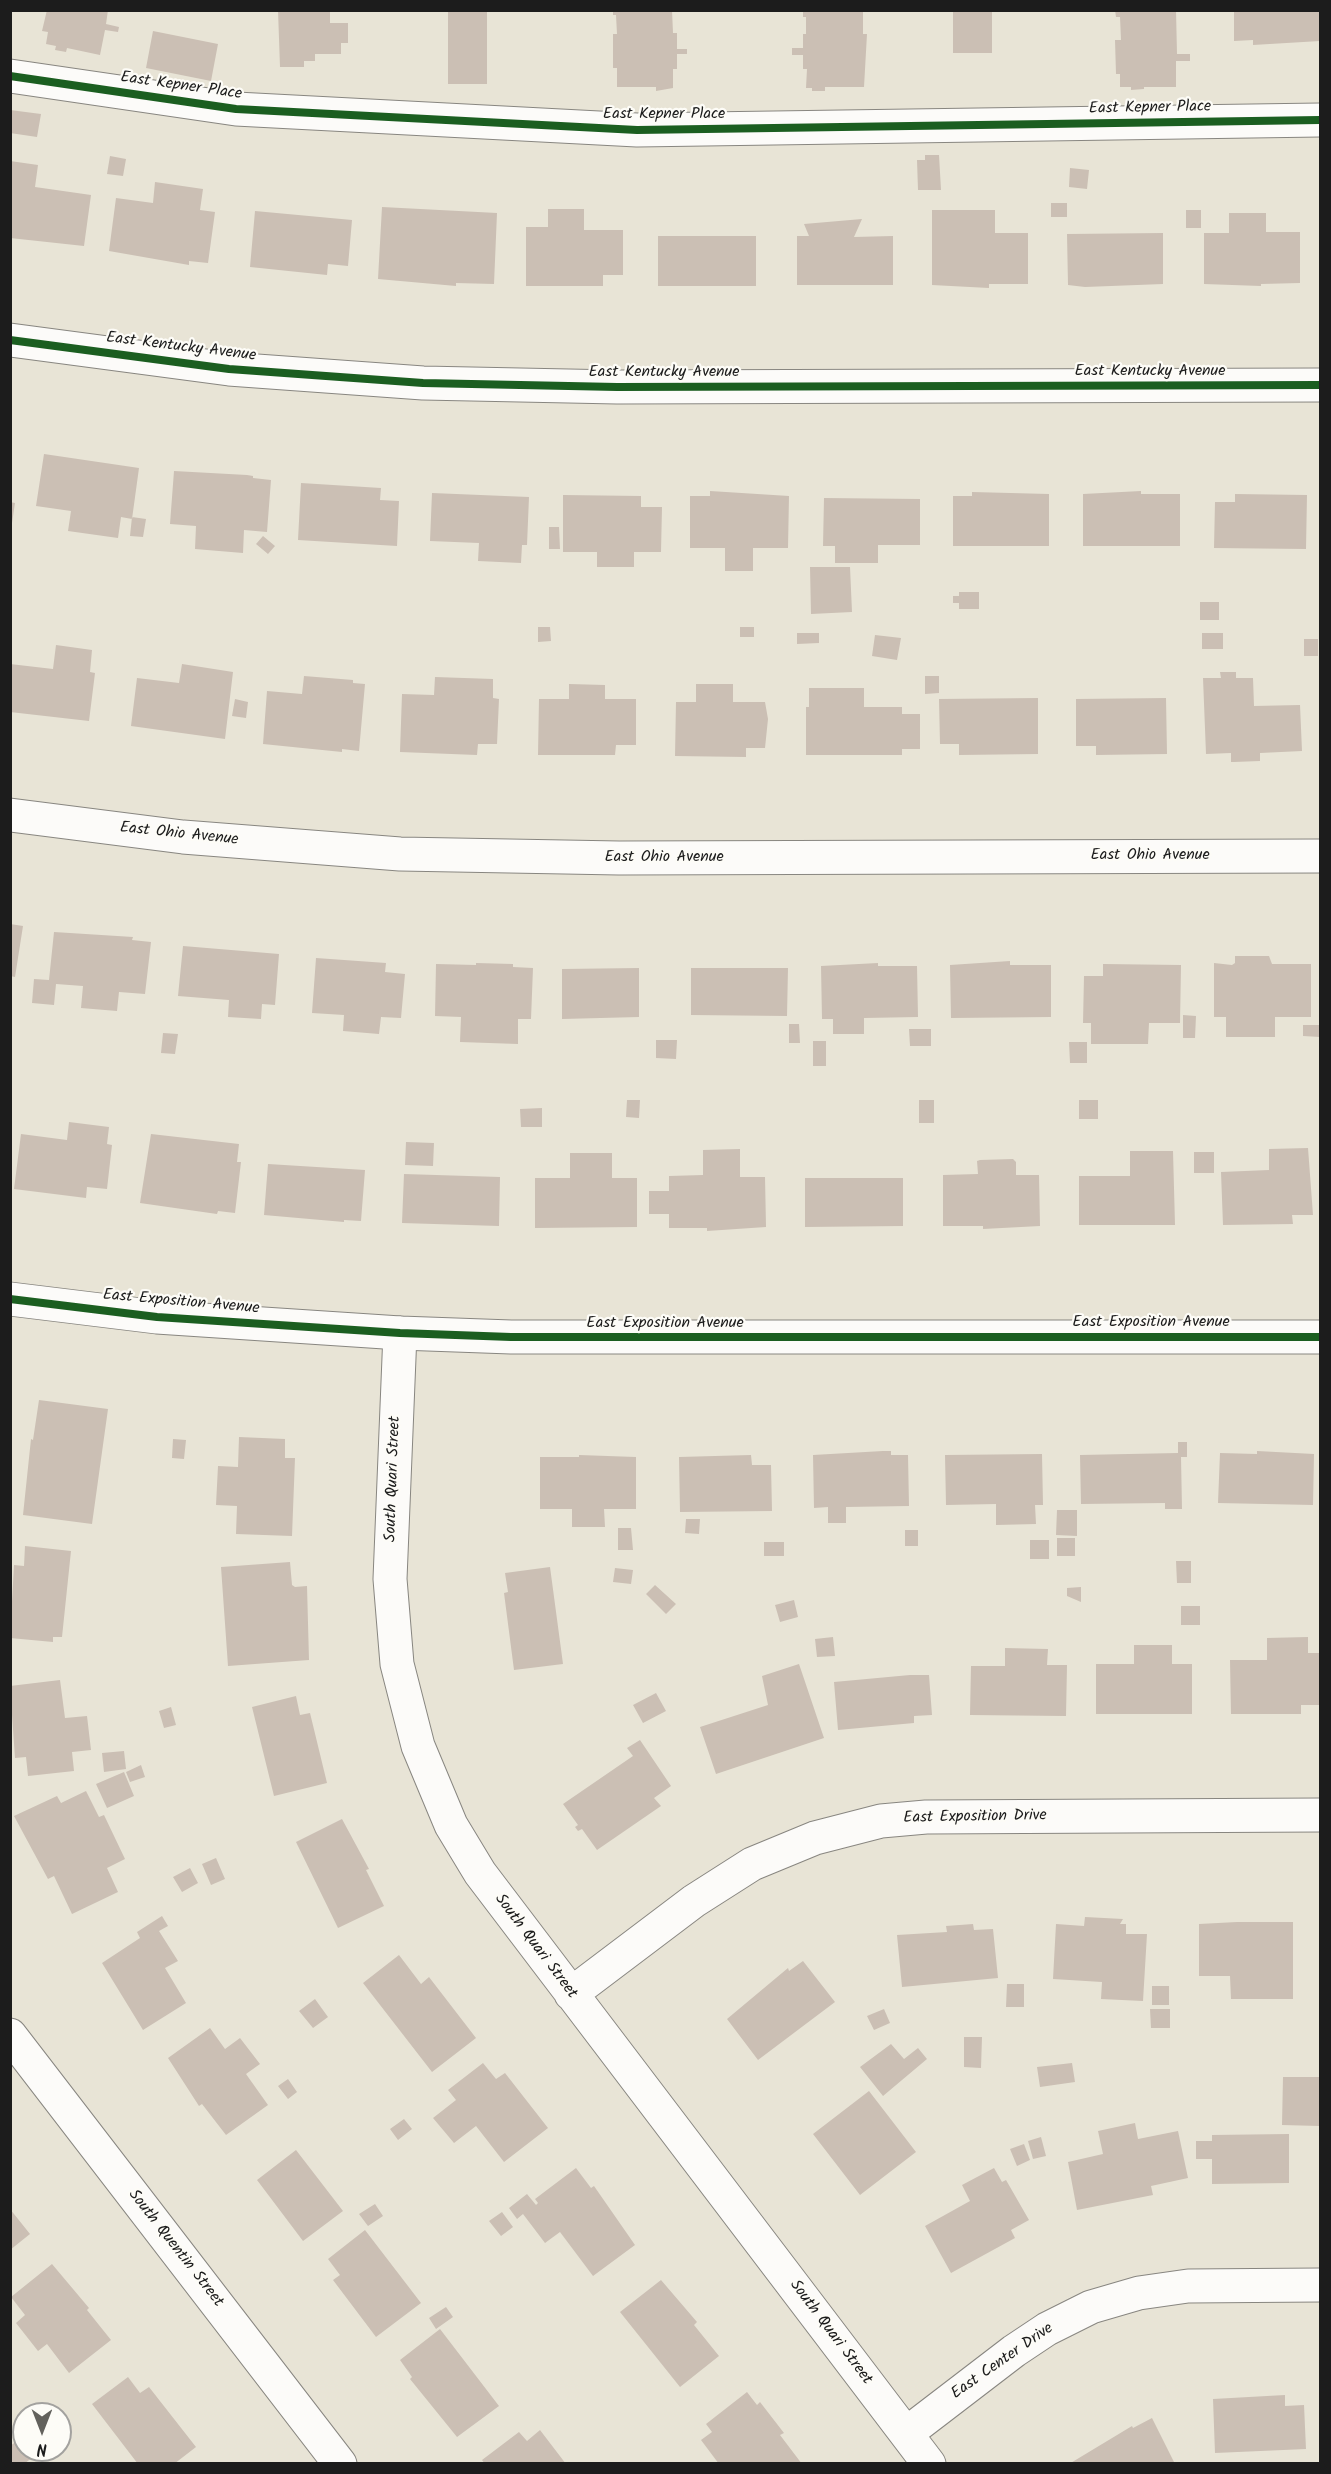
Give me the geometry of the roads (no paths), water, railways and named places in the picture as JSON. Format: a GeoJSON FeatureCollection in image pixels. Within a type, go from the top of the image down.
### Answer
{"type":"FeatureCollection","features":[{"type":"Feature","properties":{"kind":"street","name":"East Kepner Place"},"geometry":{"type":"LineString","coordinates":[[10,76],[236,109],[637,130],[1320,120]]}},
{"type":"Feature","properties":{"kind":"street","name":"East Kentucky Avenue"},"geometry":{"type":"LineString","coordinates":[[10,340],[230,369],[423,383],[617,387],[1320,385]]}},
{"type":"Feature","properties":{"kind":"street","name":"East Ohio Avenue"},"geometry":{"type":"LineString","coordinates":[[10,815],[183,837],[400,854],[619,858],[1320,856]]}},
{"type":"Feature","properties":{"kind":"street","name":"East Exposition Avenue"},"geometry":{"type":"LineString","coordinates":[[10,1299],[157,1317],[400,1333],[511,1337],[1320,1336]]}},
{"type":"Feature","properties":{"kind":"street","name":"South Quari Street"},"geometry":{"type":"LineString","coordinates":[[400,1333],[390,1579],[397,1664],[415,1736],[451,1825],[480,1874],[929,2463]]}},
{"type":"Feature","properties":{"kind":"street","name":"East Exposition Drive"},"geometry":{"type":"LineString","coordinates":[[571,1994],[694,1900],[752,1864],[815,1838],[881,1821],[927,1817],[1320,1815]]}},
{"type":"Feature","properties":{"kind":"street","name":"South Quentin Street"},"geometry":{"type":"LineString","coordinates":[[10,2035],[340,2463]]}},
{"type":"Feature","properties":{"kind":"street","name":"East Center Drive"},"geometry":{"type":"LineString","coordinates":[[907,2433],[1014,2351],[1047,2329],[1091,2307],[1139,2293],[1188,2286],[1320,2285]]}}]}
